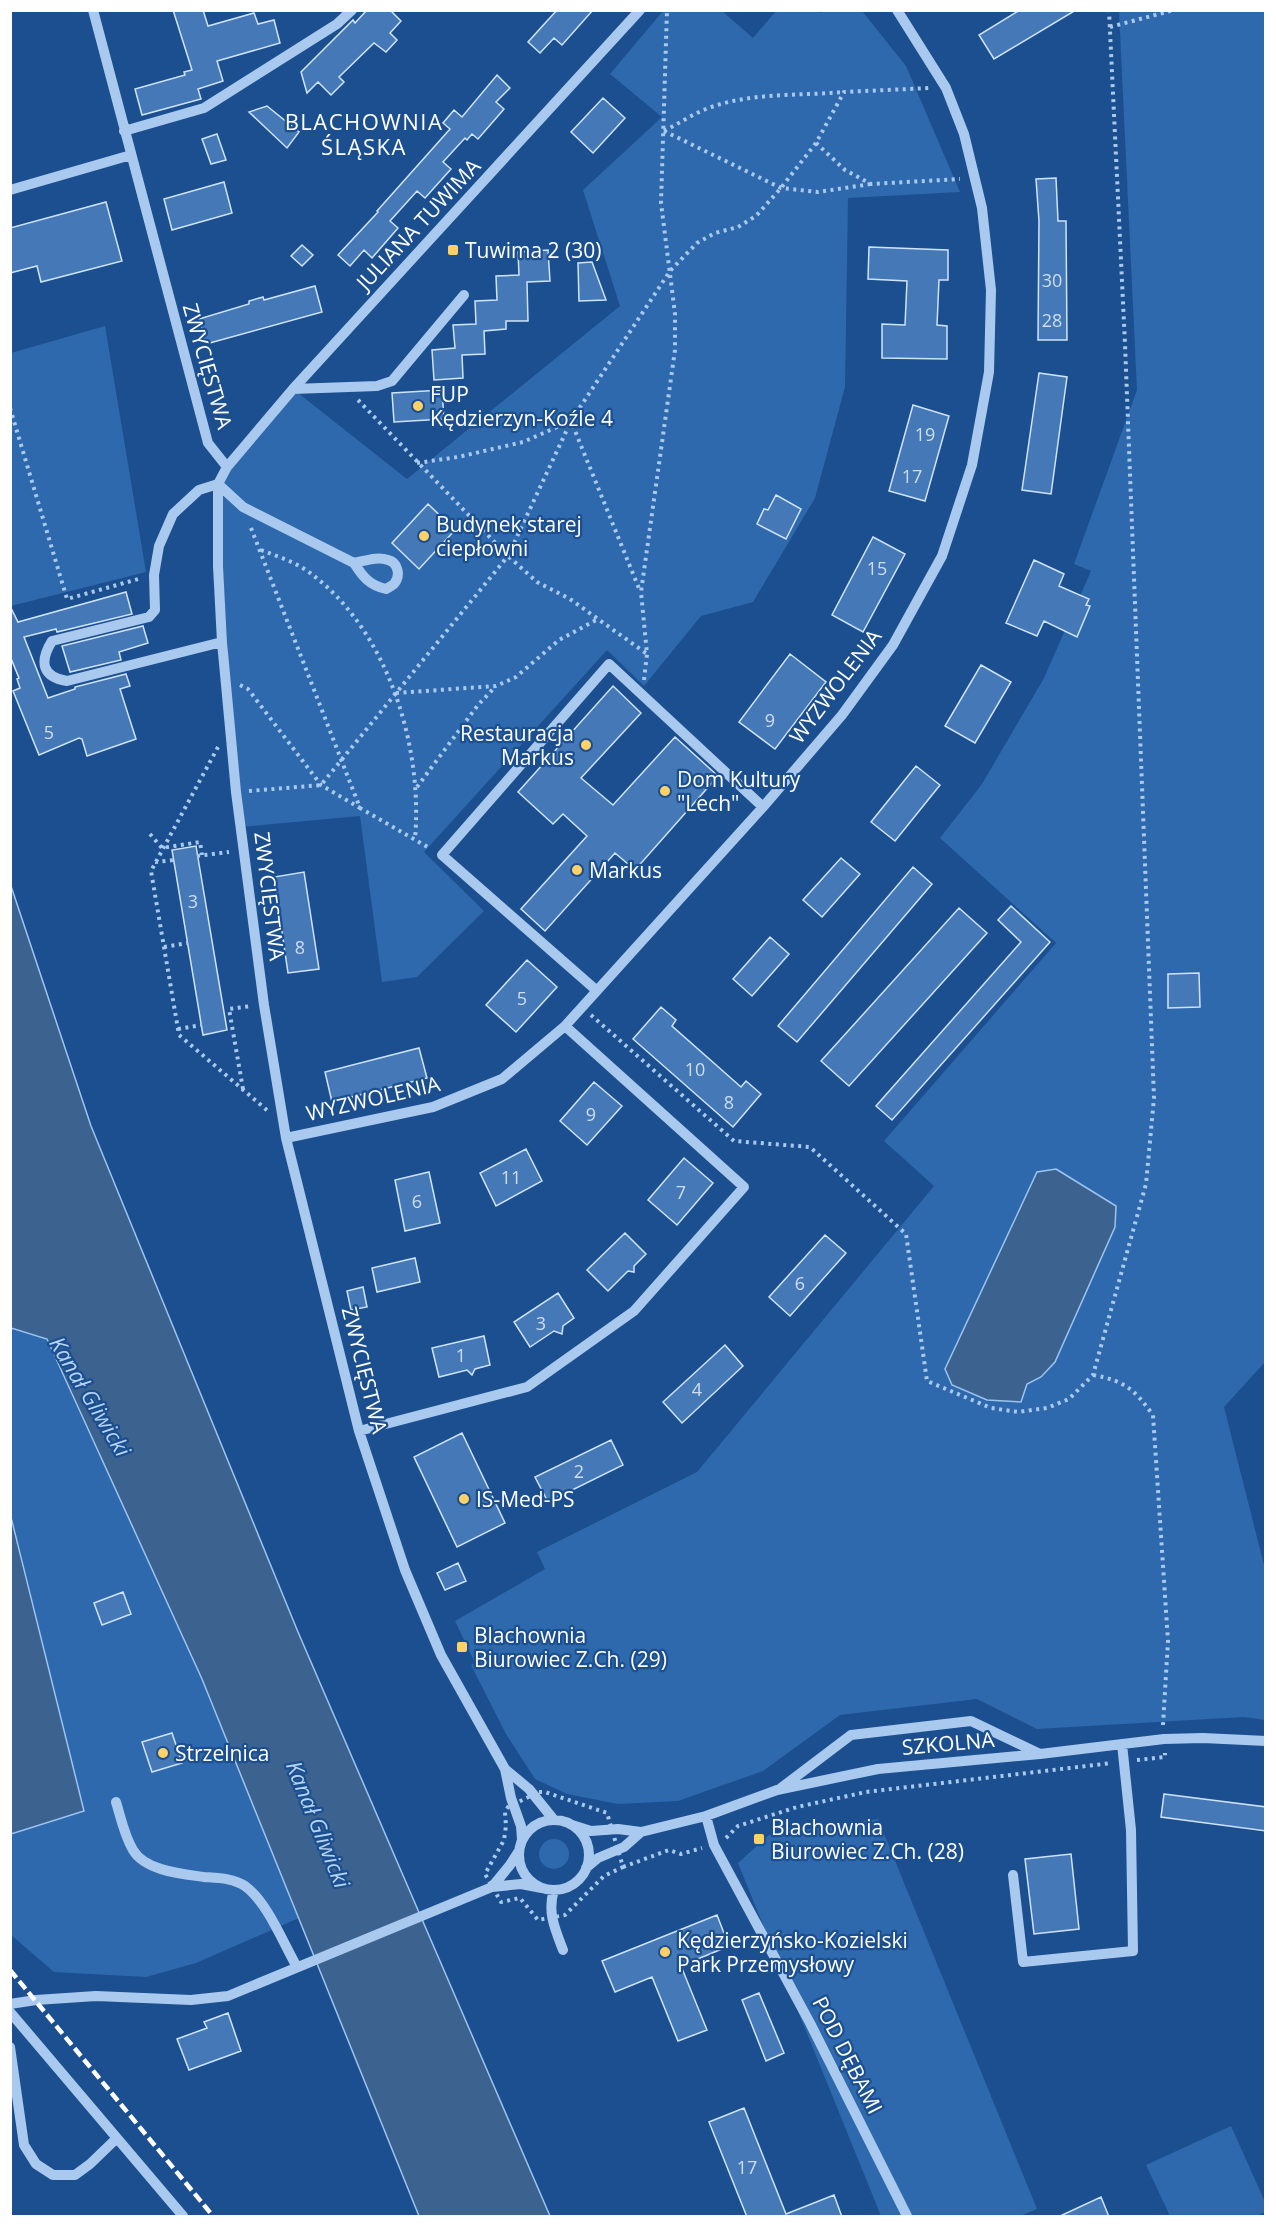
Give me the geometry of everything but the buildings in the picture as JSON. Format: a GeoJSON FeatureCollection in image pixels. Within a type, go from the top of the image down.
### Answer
{"type":"FeatureCollection","features":[{"type":"Feature","properties":{"kind":"street","name":"ZWYCIĘSTWA"},"geometry":{"type":"LineString","coordinates":[[93,10],[208,443],[226,466],[218,484],[218,566],[225,678],[236,792],[264,1005],[286,1138],[359,1431],[405,1570],[441,1656],[505,1769],[521,1826],[522,1839]]}},
{"type":"Feature","properties":{"kind":"street"},"geometry":{"type":"LineString","coordinates":[[124,130],[204,108],[337,24],[352,10]]}},
{"type":"Feature","properties":{"kind":"street","name":"JULIANA TUWIMA"},"geometry":{"type":"LineString","coordinates":[[226,466],[293,389],[640,10]]}},
{"type":"Feature","properties":{"kind":"street","name":"WYZWOLENIA"},"geometry":{"type":"LineString","coordinates":[[286,1138],[433,1107],[502,1079],[565,1026],[763,807],[842,715],[893,645],[942,556],[972,465],[989,372],[991,290],[982,208],[964,134],[946,88],[897,10]]}},
{"type":"Feature","properties":{"kind":"street"},"geometry":{"type":"LineString","coordinates":[[10,190],[131,155]]}},
{"type":"Feature","properties":{"kind":"street"},"geometry":{"type":"LineString","coordinates":[[293,389],[377,386],[392,381],[464,295]]}},
{"type":"Feature","properties":{"kind":"street"},"geometry":{"type":"LineString","coordinates":[[222,642],[67,681],[54,679],[47,673],[44,660],[46,650],[52,641],[149,617],[155,610],[154,575],[159,546],[173,514],[199,489],[218,484],[243,507],[354,563]]}},
{"type":"Feature","properties":{"kind":"street"},"geometry":{"type":"LineString","coordinates":[[596,990],[442,855],[609,664],[763,807]]}},
{"type":"Feature","properties":{"kind":"street"},"geometry":{"type":"LineString","coordinates":[[359,1431],[527,1387],[634,1311],[744,1187],[565,1026]]}},
{"type":"Feature","properties":{"kind":"street"},"geometry":{"type":"LineString","coordinates":[[777,1790],[851,1736],[971,1721],[1040,1754]]}},
{"type":"Feature","properties":{"kind":"street","name":"SZKOLNA"},"geometry":{"type":"LineString","coordinates":[[572,1825],[591,1831],[612,1829],[641,1832],[706,1816],[777,1790],[878,1768],[1040,1754],[1164,1739],[1203,1738],[1266,1742]]}},
{"type":"Feature","properties":{"kind":"street"},"geometry":{"type":"LineString","coordinates":[[1013,1875],[1023,1962],[1133,1951],[1131,1830],[1122,1744]]}},
{"type":"Feature","properties":{"kind":"street","name":"ZWYCIĘSTWA"},"geometry":{"type":"LineString","coordinates":[[505,1769],[533,1795],[554,1820]]}},
{"type":"Feature","properties":{"kind":"street"},"geometry":{"type":"LineString","coordinates":[[116,1802],[124,1832],[134,1852],[146,1863],[168,1870],[229,1879],[244,1886],[262,1904],[300,1966]]}},
{"type":"Feature","properties":{"kind":"street","name":"POD DĘBAMI"},"geometry":{"type":"LineString","coordinates":[[706,1816],[714,1845],[810,2023],[907,2217]]}},
{"type":"Feature","properties":{"kind":"street"},"geometry":{"type":"LineString","coordinates":[[10,2004],[96,1996],[191,2000],[228,1996],[492,1887],[521,1884],[542,1888],[554,1890],[573,1883],[586,1868],[588,1850],[585,1840],[572,1825],[554,1820],[536,1824],[522,1839],[519,1862],[524,1873],[542,1888]]}},
{"type":"Feature","properties":{"kind":"street","name":"SZKOLNA"},"geometry":{"type":"LineString","coordinates":[[586,1868],[598,1858],[624,1847],[641,1832]]}},
{"type":"Feature","properties":{"kind":"street"},"geometry":{"type":"LineString","coordinates":[[492,1887],[519,1851]]}},
{"type":"Feature","properties":{"kind":"street"},"geometry":{"type":"LineString","coordinates":[[554,1890],[551,1898],[551,1919],[563,1950]]}},
{"type":"Feature","properties":{"kind":"street"},"geometry":{"type":"LineString","coordinates":[[10,2012],[183,2217]]}},
{"type":"Feature","properties":{"kind":"street"},"geometry":{"type":"LineString","coordinates":[[10,2047],[24,2145],[36,2164],[53,2175],[75,2175],[117,2138]]}},
{"type":"Feature","properties":{"kind":"path"},"geometry":{"type":"LineString","coordinates":[[642,695],[647,654],[641,592],[675,350],[675,315],[662,203],[668,10]]}},
{"type":"Feature","properties":{"kind":"path"},"geometry":{"type":"LineString","coordinates":[[581,1006],[734,1141],[810,1147],[906,1234],[927,1382],[991,1408],[1018,1412],[1047,1408],[1070,1399],[1093,1375],[1146,1184],[1154,1098],[1109,10]]}},
{"type":"Feature","properties":{"kind":"path"},"geometry":{"type":"LineString","coordinates":[[1110,27],[1174,10]]}},
{"type":"Feature","properties":{"kind":"path"},"geometry":{"type":"LineString","coordinates":[[664,131],[706,109],[772,96],[946,88]]}},
{"type":"Feature","properties":{"kind":"path"},"geometry":{"type":"LineString","coordinates":[[236,792],[321,785],[508,556],[571,421],[670,271],[697,243],[715,233],[738,227],[756,216],[816,143],[844,92]]}},
{"type":"Feature","properties":{"kind":"path"},"geometry":{"type":"LineString","coordinates":[[664,131],[781,188],[818,192],[872,184],[976,179]]}},
{"type":"Feature","properties":{"kind":"path"},"geometry":{"type":"LineString","coordinates":[[816,143],[845,170],[872,184]]}},
{"type":"Feature","properties":{"kind":"path"},"geometry":{"type":"LineString","coordinates":[[347,388],[508,556],[537,582],[570,599],[647,654]]}},
{"type":"Feature","properties":{"kind":"path"},"geometry":{"type":"LineString","coordinates":[[10,408],[67,599],[154,575]]}},
{"type":"Feature","properties":{"kind":"path"},"geometry":{"type":"LineString","coordinates":[[417,463],[458,457],[523,442],[571,421]]}},
{"type":"Feature","properties":{"kind":"path"},"geometry":{"type":"LineString","coordinates":[[571,421],[641,592]]}},
{"type":"Feature","properties":{"kind":"path"},"geometry":{"type":"LineString","coordinates":[[243,507],[360,808]]}},
{"type":"Feature","properties":{"kind":"path"},"geometry":{"type":"LineString","coordinates":[[260,550],[289,561],[313,574],[338,597],[374,650],[394,693],[410,743],[416,788],[415,839]]}},
{"type":"Feature","properties":{"kind":"path"},"geometry":{"type":"LineString","coordinates":[[394,693],[496,686],[516,677],[559,640],[598,619]]}},
{"type":"Feature","properties":{"kind":"path"},"geometry":{"type":"LineString","coordinates":[[225,678],[248,689],[321,785],[442,855]]}},
{"type":"Feature","properties":{"kind":"path"},"geometry":{"type":"LineString","coordinates":[[416,788],[478,705],[496,686]]}},
{"type":"Feature","properties":{"kind":"path"},"geometry":{"type":"LineString","coordinates":[[230,725],[151,871],[179,1035],[284,1125]]}},
{"type":"Feature","properties":{"kind":"path"},"geometry":{"type":"LineString","coordinates":[[150,834],[162,848]]}},
{"type":"Feature","properties":{"kind":"path"},"geometry":{"type":"LineString","coordinates":[[162,848],[200,842],[200,855],[244,850]]}},
{"type":"Feature","properties":{"kind":"path"},"geometry":{"type":"LineString","coordinates":[[155,862],[174,860]]}},
{"type":"Feature","properties":{"kind":"path"},"geometry":{"type":"LineString","coordinates":[[164,947],[188,943]]}},
{"type":"Feature","properties":{"kind":"path"},"geometry":{"type":"LineString","coordinates":[[243,1090],[228,1019],[229,1009],[264,1005]]}},
{"type":"Feature","properties":{"kind":"path"},"geometry":{"type":"LineString","coordinates":[[178,1029],[202,1025]]}},
{"type":"Feature","properties":{"kind":"path"},"geometry":{"type":"LineString","coordinates":[[1093,1375],[1114,1379],[1137,1393],[1153,1415],[1168,1641],[1163,1725]]}},
{"type":"Feature","properties":{"kind":"path"},"geometry":{"type":"LineString","coordinates":[[623,1867],[607,1813],[539,1792],[508,1807],[505,1812],[504,1840],[485,1874],[501,1902],[520,1898],[538,1920],[551,1919],[566,1915],[604,1875],[669,1850],[681,1854],[714,1845],[728,1837],[738,1826],[797,1807],[866,1792],[1165,1757],[1164,1739]]}},
{"type":"Feature","properties":{"kind":"shaded area"},"geometry":{"type":"Polygon","coordinates":[[[663,11],[722,11],[753,38],[776,11],[818,11],[821,13],[823,11],[862,11],[906,66],[960,192],[848,198],[845,387],[815,498],[753,602],[701,616],[644,686],[607,650],[424,852],[484,911],[417,977],[382,982],[360,816],[241,827],[236,792],[218,484],[293,389],[407,479],[620,306],[583,190],[662,117],[610,74],[663,11]]]}},
{"type":"Feature","properties":{"kind":"shaded area"},"geometry":{"type":"Polygon","coordinates":[[[1119,11],[1265,11],[1266,1361],[1224,1407],[1265,1569],[1265,1720],[1244,1717],[1037,1729],[977,1699],[840,1715],[763,1771],[678,1801],[618,1804],[567,1794],[535,1779],[506,1734],[471,1665],[475,1663],[455,1621],[545,1569],[537,1552],[697,1472],[934,1186],[884,1141],[1056,943],[940,838],[982,784],[1044,678],[1091,571],[1074,564],[1137,390],[1119,11]]]}},
{"type":"Feature","properties":{"kind":"shaded area"},"geometry":{"type":"Polygon","coordinates":[[[105,326],[146,572],[11,606],[11,353],[105,326]]]}},
{"type":"Feature","properties":{"kind":"shaded area"},"geometry":{"type":"Polygon","coordinates":[[[11,1328],[46,1339],[202,1679],[299,1918],[196,1963],[146,1977],[54,1972],[11,1935],[11,1834],[84,1811],[11,1513],[11,1328]]]}},
{"type":"Feature","properties":{"kind":"shaded area"},"geometry":{"type":"Polygon","coordinates":[[[878,1819],[1037,2209],[1020,2216],[881,2216],[738,1863],[769,1835],[878,1819]]]}},
{"type":"Feature","properties":{"kind":"shaded area"},"geometry":{"type":"Polygon","coordinates":[[[554,1839],[565,1843],[569,1854],[565,1865],[554,1869],[543,1865],[539,1854],[543,1843],[554,1839]]]}},
{"type":"Feature","properties":{"kind":"shaded area"},"geometry":{"type":"Polygon","coordinates":[[[1231,2126],[1265,2202],[1265,2212],[1256,2216],[1170,2216],[1146,2165],[1231,2126]]]}},
{"type":"Feature","properties":{"kind":"water","name":"Kanał Gliwicki"},"geometry":{"type":"Polygon","coordinates":[[[10,883],[91,1126],[298,1632],[550,2216],[419,2216],[202,1679],[47,1339],[11,1328],[10,883]]]}},
{"type":"Feature","properties":{"kind":"water"},"geometry":{"type":"Polygon","coordinates":[[[1056,1169],[1116,1206],[1115,1227],[1055,1362],[1041,1377],[1027,1384],[1021,1402],[987,1400],[952,1385],[945,1369],[1037,1172],[1056,1169]]]}},
{"type":"Feature","properties":{"kind":"water"},"geometry":{"type":"Polygon","coordinates":[[[10,1513],[84,1811],[11,1834],[10,1834],[10,1513]]]}},
{"type":"Feature","properties":{"kind":"railway"},"geometry":{"type":"LineString","coordinates":[[10,1970],[213,2216]]}},
{"type":"Feature","properties":{"kind":"place","name":"Tuwima 2 (30)"},"geometry":{"type":"Point","coordinates":[453,250]}},
{"type":"Feature","properties":{"kind":"place","name":"FUP Kędzierzyn-Koźle 4"},"geometry":{"type":"Point","coordinates":[418,406]}},
{"type":"Feature","properties":{"kind":"place","name":"Budynek starej ciepłowni"},"geometry":{"type":"Point","coordinates":[424,536]}},
{"type":"Feature","properties":{"kind":"place","name":"Restauracja Markus"},"geometry":{"type":"Point","coordinates":[586,745]}},
{"type":"Feature","properties":{"kind":"place","name":"Dom Kultury \"Lech\""},"geometry":{"type":"Point","coordinates":[665,791]}},
{"type":"Feature","properties":{"kind":"place","name":"Markus"},"geometry":{"type":"Point","coordinates":[577,870]}},
{"type":"Feature","properties":{"kind":"place","name":"IS-Med-PS"},"geometry":{"type":"Point","coordinates":[464,1499]}},
{"type":"Feature","properties":{"kind":"place","name":"Blachownia Biurowiec Z.Ch. (29)"},"geometry":{"type":"Point","coordinates":[462,1647]}},
{"type":"Feature","properties":{"kind":"place","name":"Strzelnica"},"geometry":{"type":"Point","coordinates":[163,1753]}},
{"type":"Feature","properties":{"kind":"place","name":"Blachownia Biurowiec Z.Ch. (28)"},"geometry":{"type":"Point","coordinates":[759,1839]}},
{"type":"Feature","properties":{"kind":"place","name":"Kędzierzyńsko-Kozielski Park Przemysłowy"},"geometry":{"type":"Point","coordinates":[665,1952]}},
{"type":"Feature","properties":{"kind":"district","name":"BLACHOWNIA ŚLĄSKA"},"geometry":{"type":"Point","coordinates":[364,134]}}]}
